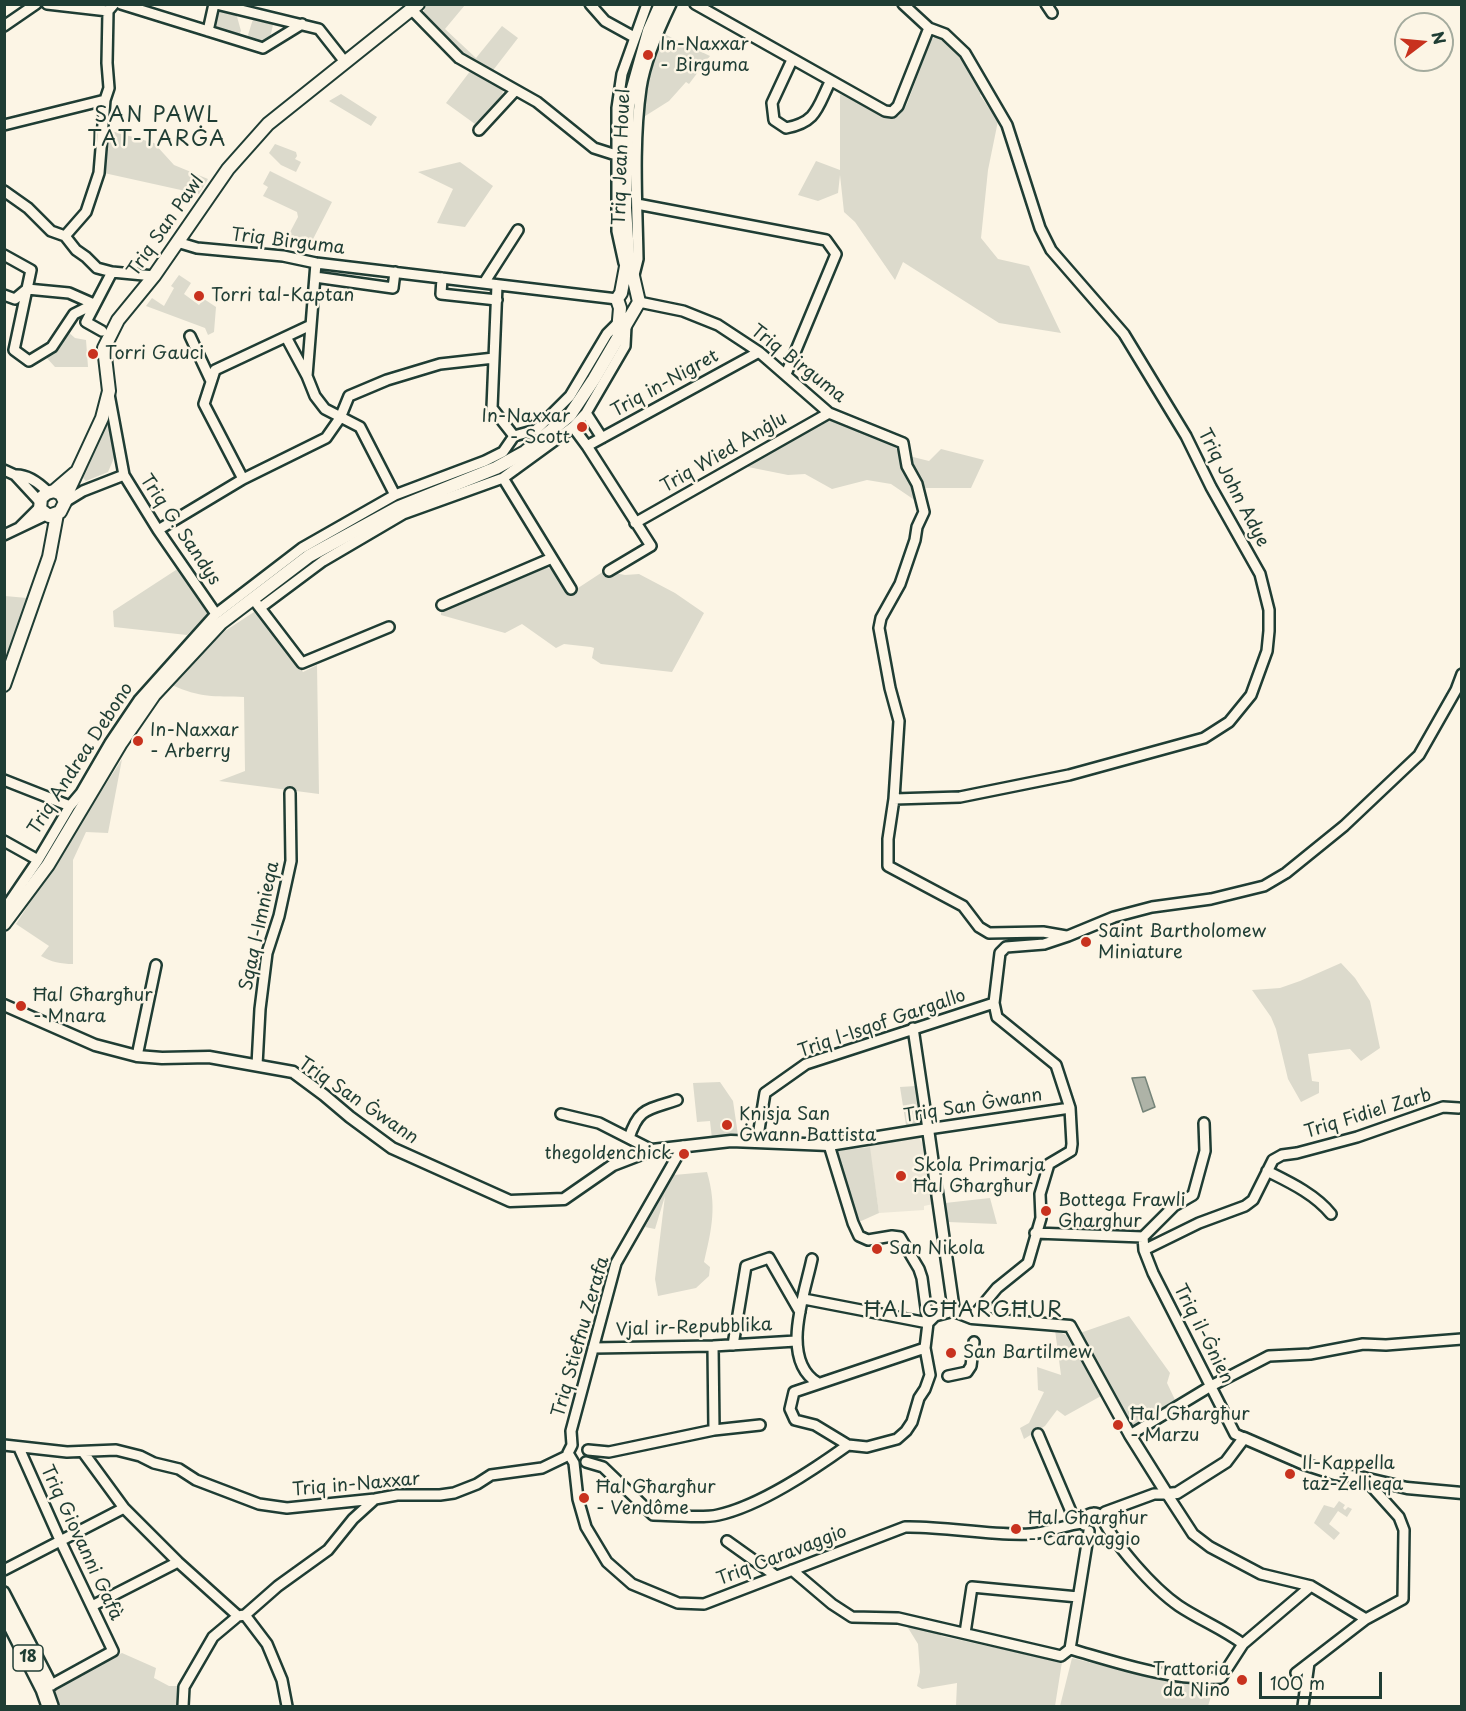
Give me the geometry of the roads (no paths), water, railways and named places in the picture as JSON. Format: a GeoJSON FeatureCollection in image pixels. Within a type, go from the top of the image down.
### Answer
{"type":"FeatureCollection","features":[{"type":"Feature","properties":{"kind":"highway","name":"18"},"geometry":{"type":"LineString","coordinates":[[4,1610],[48,1687],[50,1707]]}},
{"type":"Feature","properties":{"kind":"highway","name":"18"},"geometry":{"type":"LineString","coordinates":[[4,1632],[40,1707]]}},
{"type":"Feature","properties":{"kind":"main road","name":"Triq Jean Houel"},"geometry":{"type":"LineString","coordinates":[[628,301],[630,273],[625,197],[628,106],[649,31],[661,4]]}},
{"type":"Feature","properties":{"kind":"main road","name":"Triq San Pawl"},"geometry":{"type":"LineString","coordinates":[[46,511],[65,501],[102,418],[109,392],[104,348],[118,320],[154,276],[228,169],[268,124],[413,6]]}},
{"type":"Feature","properties":{"kind":"main road","name":"Triq Andrea Debono"},"geometry":{"type":"LineString","coordinates":[[4,926],[9,911],[48,865],[121,743],[154,696],[221,623],[256,603],[309,556],[399,507],[496,468],[525,452],[570,415],[594,379],[616,339],[623,323],[628,301]]}},
{"type":"Feature","properties":{"kind":"main road","name":"Triq San Pawl"},"geometry":{"type":"LineString","coordinates":[[4,685],[49,557],[52,540],[43,495],[51,492],[81,468]]}},
{"type":"Feature","properties":{"kind":"main road"},"geometry":{"type":"LineString","coordinates":[[51,492],[61,494],[65,501]]}},
{"type":"Feature","properties":{"kind":"street"},"geometry":{"type":"LineString","coordinates":[[4,26],[36,4]]}},
{"type":"Feature","properties":{"kind":"street"},"geometry":{"type":"LineString","coordinates":[[47,4],[111,8],[107,63],[109,88],[105,100],[99,174],[86,212],[65,237]]}},
{"type":"Feature","properties":{"kind":"street"},"geometry":{"type":"LineString","coordinates":[[121,4],[263,48],[302,24]]}},
{"type":"Feature","properties":{"kind":"street"},"geometry":{"type":"LineString","coordinates":[[208,31],[215,4],[319,29],[345,62]]}},
{"type":"Feature","properties":{"kind":"street"},"geometry":{"type":"LineString","coordinates":[[590,4],[606,21],[634,37]]}},
{"type":"Feature","properties":{"kind":"street","name":"Triq Jean Houel"},"geometry":{"type":"LineString","coordinates":[[630,273],[617,231],[616,108],[622,74],[647,4]]}},
{"type":"Feature","properties":{"kind":"street","name":"Triq Jean Houel"},"geometry":{"type":"LineString","coordinates":[[630,273],[638,259],[637,151],[642,86],[659,29],[670,4]]}},
{"type":"Feature","properties":{"kind":"street"},"geometry":{"type":"LineString","coordinates":[[695,4],[830,82],[885,111],[892,112],[898,106],[929,28]]}},
{"type":"Feature","properties":{"kind":"street","name":"Triq John Adye"},"geometry":{"type":"LineString","coordinates":[[894,799],[960,797],[1069,775],[1204,738],[1229,722],[1251,695],[1267,651],[1269,631],[1269,610],[1260,574],[1211,487],[1186,436],[1124,334],[1051,250],[1040,228],[1007,124],[965,53],[945,34],[929,28],[903,4]]}},
{"type":"Feature","properties":{"kind":"street"},"geometry":{"type":"LineString","coordinates":[[413,6],[459,58],[537,102],[594,148],[616,155]]}},
{"type":"Feature","properties":{"kind":"street"},"geometry":{"type":"LineString","coordinates":[[792,60],[772,103],[774,120],[786,128],[801,125],[810,120],[830,82]]}},
{"type":"Feature","properties":{"kind":"street"},"geometry":{"type":"LineString","coordinates":[[479,130],[515,91]]}},
{"type":"Feature","properties":{"kind":"street"},"geometry":{"type":"LineString","coordinates":[[4,125],[105,100]]}},
{"type":"Feature","properties":{"kind":"street"},"geometry":{"type":"LineString","coordinates":[[4,191],[28,208],[51,231],[65,237],[97,268],[112,272],[154,276]]}},
{"type":"Feature","properties":{"kind":"street"},"geometry":{"type":"LineString","coordinates":[[637,204],[826,240],[836,254],[786,374]]}},
{"type":"Feature","properties":{"kind":"street"},"geometry":{"type":"LineString","coordinates":[[484,283],[518,230]]}},
{"type":"Feature","properties":{"kind":"street","name":"Triq Birguma"},"geometry":{"type":"LineString","coordinates":[[177,242],[197,248],[283,256],[316,263],[628,301],[683,311],[718,325],[759,352],[829,413],[903,443],[907,466],[917,484],[924,512],[917,527],[900,584],[881,618],[879,628],[890,688],[899,721],[894,799]]}},
{"type":"Feature","properties":{"kind":"street"},"geometry":{"type":"LineString","coordinates":[[4,255],[31,270],[14,350],[29,361],[52,347],[74,314],[94,304]]}},
{"type":"Feature","properties":{"kind":"street"},"geometry":{"type":"LineString","coordinates":[[308,376],[316,263]]}},
{"type":"Feature","properties":{"kind":"street"},"geometry":{"type":"LineString","coordinates":[[102,331],[86,322],[112,272]]}},
{"type":"Feature","properties":{"kind":"street","name":"Triq Birguma"},"geometry":{"type":"LineString","coordinates":[[315,277],[393,288],[395,272]]}},
{"type":"Feature","properties":{"kind":"street"},"geometry":{"type":"LineString","coordinates":[[442,278],[441,294],[496,300]]}},
{"type":"Feature","properties":{"kind":"street"},"geometry":{"type":"LineString","coordinates":[[497,285],[492,408],[514,436]]}},
{"type":"Feature","properties":{"kind":"street"},"geometry":{"type":"LineString","coordinates":[[4,295],[15,299],[27,289],[69,293],[94,304]]}},
{"type":"Feature","properties":{"kind":"street","name":"Triq Andrea Debono"},"geometry":{"type":"LineString","coordinates":[[9,911],[70,806],[81,793],[110,743],[139,700],[216,614],[302,548],[395,495],[485,461],[504,452],[514,436],[536,430],[570,396],[607,334],[623,323],[625,346],[586,413],[573,427],[503,478],[403,514],[256,603]]}},
{"type":"Feature","properties":{"kind":"street"},"geometry":{"type":"LineString","coordinates":[[243,478],[204,404],[215,370],[311,325]]}},
{"type":"Feature","properties":{"kind":"street"},"geometry":{"type":"LineString","coordinates":[[190,336],[211,381]]}},
{"type":"Feature","properties":{"kind":"street"},"geometry":{"type":"LineString","coordinates":[[286,337],[308,376],[318,402],[340,418],[360,427],[395,495]]}},
{"type":"Feature","properties":{"kind":"street","name":"Triq in-Nigret"},"geometry":{"type":"LineString","coordinates":[[587,446],[759,352]]}},
{"type":"Feature","properties":{"kind":"street"},"geometry":{"type":"LineString","coordinates":[[158,530],[243,478],[326,438],[340,418],[349,396],[387,380],[440,364],[494,358]]}},
{"type":"Feature","properties":{"kind":"street","name":"Triq G. Sandys"},"geometry":{"type":"LineString","coordinates":[[109,392],[124,475],[158,530],[216,614]]}},
{"type":"Feature","properties":{"kind":"street"},"geometry":{"type":"LineString","coordinates":[[586,413],[602,438]]}},
{"type":"Feature","properties":{"kind":"street","name":"Triq Wied Anġlu"},"geometry":{"type":"LineString","coordinates":[[635,522],[829,413]]}},
{"type":"Feature","properties":{"kind":"street"},"geometry":{"type":"LineString","coordinates":[[573,427],[651,546],[609,572]]}},
{"type":"Feature","properties":{"kind":"street"},"geometry":{"type":"LineString","coordinates":[[4,470],[28,478],[51,492]]}},
{"type":"Feature","properties":{"kind":"street"},"geometry":{"type":"LineString","coordinates":[[4,535],[27,525],[46,511],[15,475]]}},
{"type":"Feature","properties":{"kind":"street"},"geometry":{"type":"LineString","coordinates":[[65,501],[83,491],[124,475]]}},
{"type":"Feature","properties":{"kind":"street"},"geometry":{"type":"LineString","coordinates":[[503,478],[571,589]]}},
{"type":"Feature","properties":{"kind":"street"},"geometry":{"type":"LineString","coordinates":[[442,605],[552,558]]}},
{"type":"Feature","properties":{"kind":"street"},"geometry":{"type":"LineString","coordinates":[[256,603],[302,663],[389,627]]}},
{"type":"Feature","properties":{"kind":"street"},"geometry":{"type":"LineString","coordinates":[[972,1318],[997,1288],[1028,1263],[1041,1218],[1040,1194],[1049,1164],[1071,1150],[1072,1144],[1070,1108],[1056,1065],[997,1017],[994,1003],[1000,952],[1006,947],[1044,944],[1114,917],[1152,907],[1211,899],[1264,886],[1286,873],[1344,826],[1419,755],[1459,688],[1461,674]]}},
{"type":"Feature","properties":{"kind":"street"},"geometry":{"type":"LineString","coordinates":[[4,780],[70,806]]}},
{"type":"Feature","properties":{"kind":"street","name":"Sqaq l-Imnieqa"},"geometry":{"type":"LineString","coordinates":[[257,1065],[260,1009],[267,952],[282,906],[291,861],[290,794]]}},
{"type":"Feature","properties":{"kind":"street"},"geometry":{"type":"LineString","coordinates":[[894,799],[888,839],[888,866],[963,906],[979,927],[989,933],[1043,932],[1068,936]]}},
{"type":"Feature","properties":{"kind":"street"},"geometry":{"type":"LineString","coordinates":[[4,842],[38,860]]}},
{"type":"Feature","properties":{"kind":"street"},"geometry":{"type":"LineString","coordinates":[[137,1056],[156,964]]}},
{"type":"Feature","properties":{"kind":"street","name":"Triq l-Isqof Gargallo"},"geometry":{"type":"LineString","coordinates":[[757,1142],[765,1093],[806,1064],[994,1003]]}},
{"type":"Feature","properties":{"kind":"street","name":"Triq San Ġwann"},"geometry":{"type":"LineString","coordinates":[[4,1005],[95,1045],[137,1056],[209,1057],[293,1072],[392,1148],[510,1202],[564,1199],[613,1165],[652,1150],[731,1141],[829,1145],[1070,1108]]}},
{"type":"Feature","properties":{"kind":"street"},"geometry":{"type":"LineString","coordinates":[[913,1028],[954,1311]]}},
{"type":"Feature","properties":{"kind":"street"},"geometry":{"type":"LineString","coordinates":[[629,1138],[634,1122],[642,1112],[676,1100]]}},
{"type":"Feature","properties":{"kind":"street","name":"Triq Fidiel Zarb"},"geometry":{"type":"LineString","coordinates":[[1144,1250],[1199,1222],[1245,1206],[1253,1200],[1273,1160],[1282,1155],[1357,1137],[1443,1107],[1459,1108]]}},
{"type":"Feature","properties":{"kind":"street"},"geometry":{"type":"LineString","coordinates":[[561,1114],[599,1123],[652,1150]]}},
{"type":"Feature","properties":{"kind":"street"},"geometry":{"type":"LineString","coordinates":[[1035,1233],[1143,1238],[1174,1206],[1193,1195],[1205,1151],[1204,1123]]}},
{"type":"Feature","properties":{"kind":"street"},"geometry":{"type":"LineString","coordinates":[[829,1145],[859,1236],[868,1240],[900,1237],[920,1269],[928,1323],[925,1348],[930,1375],[919,1398],[912,1422],[897,1439],[867,1447],[848,1445],[815,1425],[795,1420],[790,1409],[794,1392],[925,1348]]}},
{"type":"Feature","properties":{"kind":"street","name":"Triq Stiefnu Zerafa"},"geometry":{"type":"LineString","coordinates":[[572,1445],[571,1431],[616,1263],[683,1146]]}},
{"type":"Feature","properties":{"kind":"street"},"geometry":{"type":"LineString","coordinates":[[1267,1172],[1287,1181],[1323,1204],[1331,1214]]}},
{"type":"Feature","properties":{"kind":"street","name":"Triq il-Ġnien"},"geometry":{"type":"LineString","coordinates":[[1143,1238],[1144,1250],[1153,1273],[1235,1434],[1244,1438]]}},
{"type":"Feature","properties":{"kind":"street"},"geometry":{"type":"LineString","coordinates":[[733,1345],[746,1266],[770,1258],[800,1312]]}},
{"type":"Feature","properties":{"kind":"street"},"geometry":{"type":"LineString","coordinates":[[812,1259],[796,1341],[804,1366],[812,1379],[818,1383]]}},
{"type":"Feature","properties":{"kind":"street"},"geometry":{"type":"LineString","coordinates":[[804,1299],[928,1323]]}},
{"type":"Feature","properties":{"kind":"street"},"geometry":{"type":"LineString","coordinates":[[928,1323],[935,1316],[954,1311],[972,1318],[1070,1326],[1130,1435],[1193,1534],[1210,1547],[1261,1574],[1311,1586],[1366,1619]]}},
{"type":"Feature","properties":{"kind":"street"},"geometry":{"type":"LineString","coordinates":[[1130,1435],[1211,1386],[1269,1356],[1310,1354],[1363,1344],[1421,1343],[1461,1339]]}},
{"type":"Feature","properties":{"kind":"street","name":"Vjal ir-Repubblika"},"geometry":{"type":"LineString","coordinates":[[593,1348],[713,1346],[796,1341]]}},
{"type":"Feature","properties":{"kind":"street"},"geometry":{"type":"LineString","coordinates":[[948,1376],[967,1372],[971,1366],[974,1342]]}},
{"type":"Feature","properties":{"kind":"street"},"geometry":{"type":"LineString","coordinates":[[713,1346],[714,1430]]}},
{"type":"Feature","properties":{"kind":"street"},"geometry":{"type":"LineString","coordinates":[[588,1450],[609,1452],[714,1430],[760,1425]]}},
{"type":"Feature","properties":{"kind":"street"},"geometry":{"type":"LineString","coordinates":[[1038,1434],[1072,1514],[1098,1531],[1105,1512],[1154,1494],[1177,1493],[1226,1462],[1244,1438],[1304,1464],[1335,1474],[1407,1488],[1461,1493]]}},
{"type":"Feature","properties":{"kind":"street"},"geometry":{"type":"LineString","coordinates":[[586,1462],[589,1457],[588,1450],[583,1443],[572,1445],[568,1453],[571,1459],[580,1464],[586,1462],[603,1467],[653,1515],[717,1516],[764,1498],[848,1445]]}},
{"type":"Feature","properties":{"kind":"street","name":"Triq in-Naxxar"},"geometry":{"type":"LineString","coordinates":[[4,1444],[20,1448],[83,1452],[116,1450],[130,1453],[154,1463],[179,1469],[195,1480],[259,1504],[287,1508],[397,1495],[454,1493],[477,1484],[491,1474],[542,1468],[571,1459]]}},
{"type":"Feature","properties":{"kind":"street","name":"Triq Giovanni Gafà"},"geometry":{"type":"LineString","coordinates":[[20,1448],[60,1540],[113,1651],[48,1687]]}},
{"type":"Feature","properties":{"kind":"street"},"geometry":{"type":"LineString","coordinates":[[83,1452],[124,1508],[178,1562],[242,1616],[267,1644],[282,1680],[287,1707]]}},
{"type":"Feature","properties":{"kind":"street","name":"Triq Caravaggio"},"geometry":{"type":"LineString","coordinates":[[571,1459],[586,1527],[608,1562],[632,1584],[678,1603],[704,1604],[905,1527],[1001,1534],[1033,1533],[1072,1524],[1086,1525]]}},
{"type":"Feature","properties":{"kind":"street"},"geometry":{"type":"LineString","coordinates":[[1296,1673],[1366,1619],[1403,1599],[1404,1530],[1399,1517],[1364,1478]]}},
{"type":"Feature","properties":{"kind":"street"},"geometry":{"type":"LineString","coordinates":[[183,1707],[184,1687],[213,1637],[328,1550],[353,1519],[375,1499]]}},
{"type":"Feature","properties":{"kind":"street"},"geometry":{"type":"LineString","coordinates":[[4,1570],[124,1508]]}},
{"type":"Feature","properties":{"kind":"street"},"geometry":{"type":"LineString","coordinates":[[792,1570],[832,1604],[852,1617],[898,1618],[1060,1656],[1070,1649],[1087,1515],[1093,1513],[1102,1520],[1144,1574],[1177,1604],[1243,1644]]}},
{"type":"Feature","properties":{"kind":"street"},"geometry":{"type":"LineString","coordinates":[[727,1541],[776,1576]]}},
{"type":"Feature","properties":{"kind":"street"},"geometry":{"type":"LineString","coordinates":[[92,1606],[178,1562]]}},
{"type":"Feature","properties":{"kind":"street"},"geometry":{"type":"LineString","coordinates":[[1070,1649],[1148,1671],[1202,1680],[1221,1678],[1243,1644],[1311,1586]]}},
{"type":"Feature","properties":{"kind":"street"},"geometry":{"type":"LineString","coordinates":[[966,1633],[972,1587],[1078,1597]]}},
{"type":"Feature","properties":{"kind":"street"},"geometry":{"type":"LineString","coordinates":[[4,1592],[48,1687]]}},
{"type":"Feature","properties":{"kind":"street"},"geometry":{"type":"LineString","coordinates":[[1303,1707],[1309,1663]]}},
{"type":"Feature","properties":{"kind":"place","name":"In-Naxxar - Birguma"},"geometry":{"type":"Point","coordinates":[648,55]}},
{"type":"Feature","properties":{"kind":"place","name":"Torri tal-Kaptan"},"geometry":{"type":"Point","coordinates":[199,296]}},
{"type":"Feature","properties":{"kind":"place","name":"Torri Gauci"},"geometry":{"type":"Point","coordinates":[93,354]}},
{"type":"Feature","properties":{"kind":"place","name":"In-Naxxar - Scott"},"geometry":{"type":"Point","coordinates":[582,427]}},
{"type":"Feature","properties":{"kind":"place","name":"In-Naxxar - Arberry"},"geometry":{"type":"Point","coordinates":[138,741]}},
{"type":"Feature","properties":{"kind":"place","name":"Saint Bartholomew Miniature"},"geometry":{"type":"Point","coordinates":[1086,942]}},
{"type":"Feature","properties":{"kind":"place","name":"Ħal Għargħur - Mnara"},"geometry":{"type":"Point","coordinates":[21,1006]}},
{"type":"Feature","properties":{"kind":"place","name":"Knisja San Ġwann Battista"},"geometry":{"type":"Point","coordinates":[727,1125]}},
{"type":"Feature","properties":{"kind":"place","name":"thegoldenchick"},"geometry":{"type":"Point","coordinates":[684,1154]}},
{"type":"Feature","properties":{"kind":"place","name":"Skola Primarja Ħal Għargħur"},"geometry":{"type":"Point","coordinates":[901,1176]}},
{"type":"Feature","properties":{"kind":"place","name":"Bottega Frawli Gharghur"},"geometry":{"type":"Point","coordinates":[1046,1211]}},
{"type":"Feature","properties":{"kind":"place","name":"San Nikola"},"geometry":{"type":"Point","coordinates":[877,1249]}},
{"type":"Feature","properties":{"kind":"place","name":"San Bartilmew"},"geometry":{"type":"Point","coordinates":[951,1353]}},
{"type":"Feature","properties":{"kind":"place","name":"Ħal Għargħur - Marzu"},"geometry":{"type":"Point","coordinates":[1118,1425]}},
{"type":"Feature","properties":{"kind":"place","name":"Il-Kappella taż-Żellieqa"},"geometry":{"type":"Point","coordinates":[1290,1474]}},
{"type":"Feature","properties":{"kind":"place","name":"Ħal Għargħur - Vendôme"},"geometry":{"type":"Point","coordinates":[584,1498]}},
{"type":"Feature","properties":{"kind":"place","name":"Ħal Għargħur - Caravaggio"},"geometry":{"type":"Point","coordinates":[1016,1529]}},
{"type":"Feature","properties":{"kind":"place","name":"Trattoria da Nino"},"geometry":{"type":"Point","coordinates":[1242,1680]}},
{"type":"Feature","properties":{"kind":"district","name":"SAN PAWL TAT-TARĠA"},"geometry":{"type":"Point","coordinates":[157,128]}},
{"type":"Feature","properties":{"kind":"district","name":"ĦAL GĦARGĦUR"},"geometry":{"type":"Point","coordinates":[964,1311]}}]}
